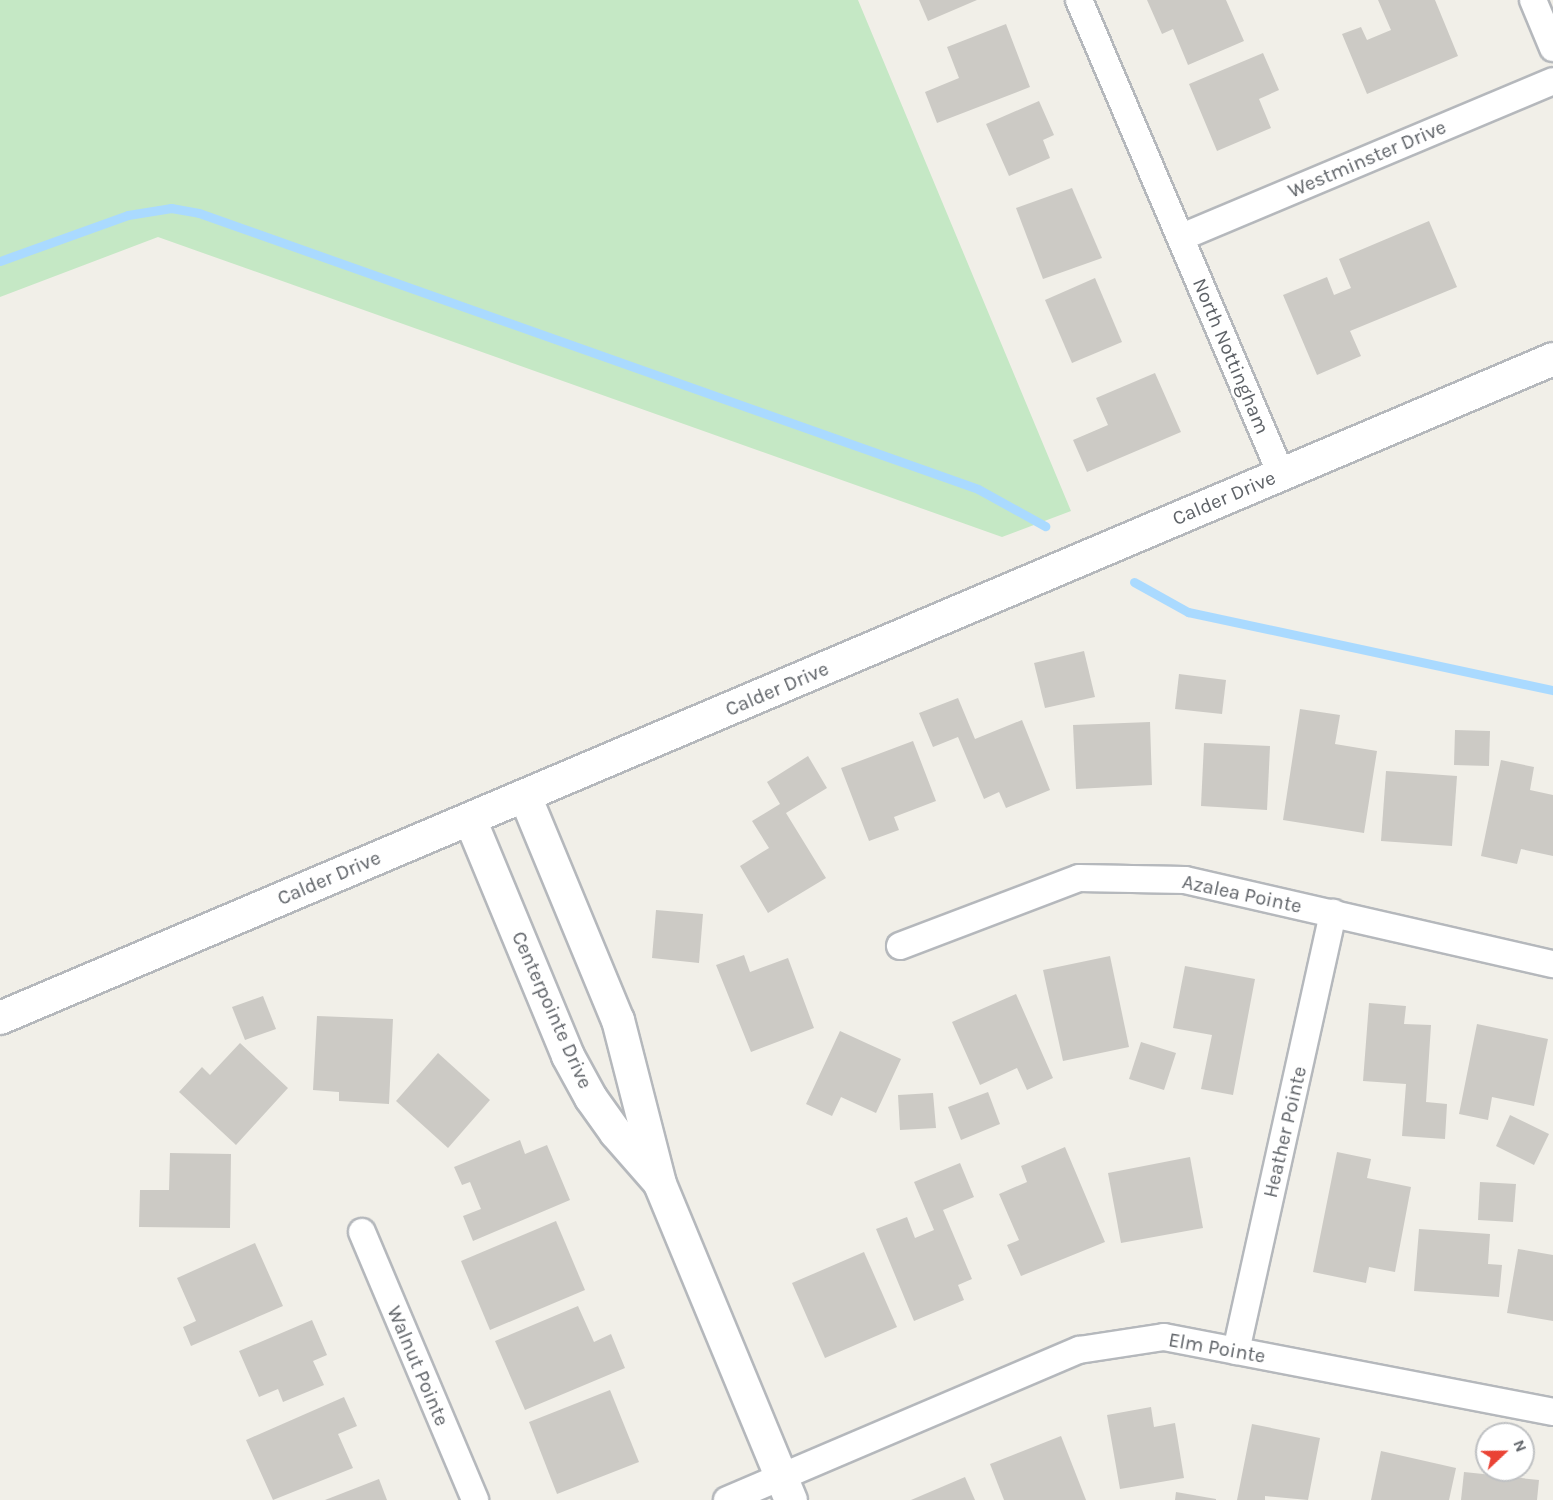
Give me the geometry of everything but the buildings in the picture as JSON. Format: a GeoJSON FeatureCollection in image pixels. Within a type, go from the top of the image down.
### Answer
{"type":"FeatureCollection","features":[{"type":"Feature","properties":{"kind":"street","name":"North Nottingham"},"geometry":{"type":"LineString","coordinates":[[1079,0],[1182,237],[1281,474]]}},
{"type":"Feature","properties":{"kind":"street"},"geometry":{"type":"LineString","coordinates":[[1533,0],[1553,48]]}},
{"type":"Feature","properties":{"kind":"street","name":"Westminster Drive"},"geometry":{"type":"LineString","coordinates":[[1182,237],[1553,81]]}},
{"type":"Feature","properties":{"kind":"street","name":"Calder Drive"},"geometry":{"type":"LineString","coordinates":[[0,1018],[1553,359]]}},
{"type":"Feature","properties":{"kind":"street","name":"Centerpointe Drive"},"geometry":{"type":"LineString","coordinates":[[525,796],[618,1020],[660,1184],[786,1489]]}},
{"type":"Feature","properties":{"kind":"street","name":"Centerpointe Drive"},"geometry":{"type":"LineString","coordinates":[[470,819],[568,1056],[616,1133],[660,1184]]}},
{"type":"Feature","properties":{"kind":"street","name":"Azalea Pointe"},"geometry":{"type":"LineString","coordinates":[[900,946],[1079,878],[1185,880],[1553,964]]}},
{"type":"Feature","properties":{"kind":"street","name":"Heather Pointe"},"geometry":{"type":"LineString","coordinates":[[1236,1351],[1333,913]]}},
{"type":"Feature","properties":{"kind":"street","name":"Walnut Pointe"},"geometry":{"type":"LineString","coordinates":[[362,1232],[475,1500]]}},
{"type":"Feature","properties":{"kind":"street","name":"Elm Pointe"},"geometry":{"type":"LineString","coordinates":[[727,1500],[786,1489],[1079,1350],[1164,1337],[1553,1412]]}},
{"type":"Feature","properties":{"kind":"green space"},"geometry":{"type":"Polygon","coordinates":[[[0,0],[858,0],[1071,511],[1002,537],[158,237],[0,297],[0,0]]]}},
{"type":"Feature","properties":{"kind":"waterway"},"geometry":{"type":"LineString","coordinates":[[0,261],[128,215],[171,208],[199,213],[978,489],[1045,526]]}},
{"type":"Feature","properties":{"kind":"waterway"},"geometry":{"type":"LineString","coordinates":[[1134,582],[1188,612],[1553,690]]}}]}
